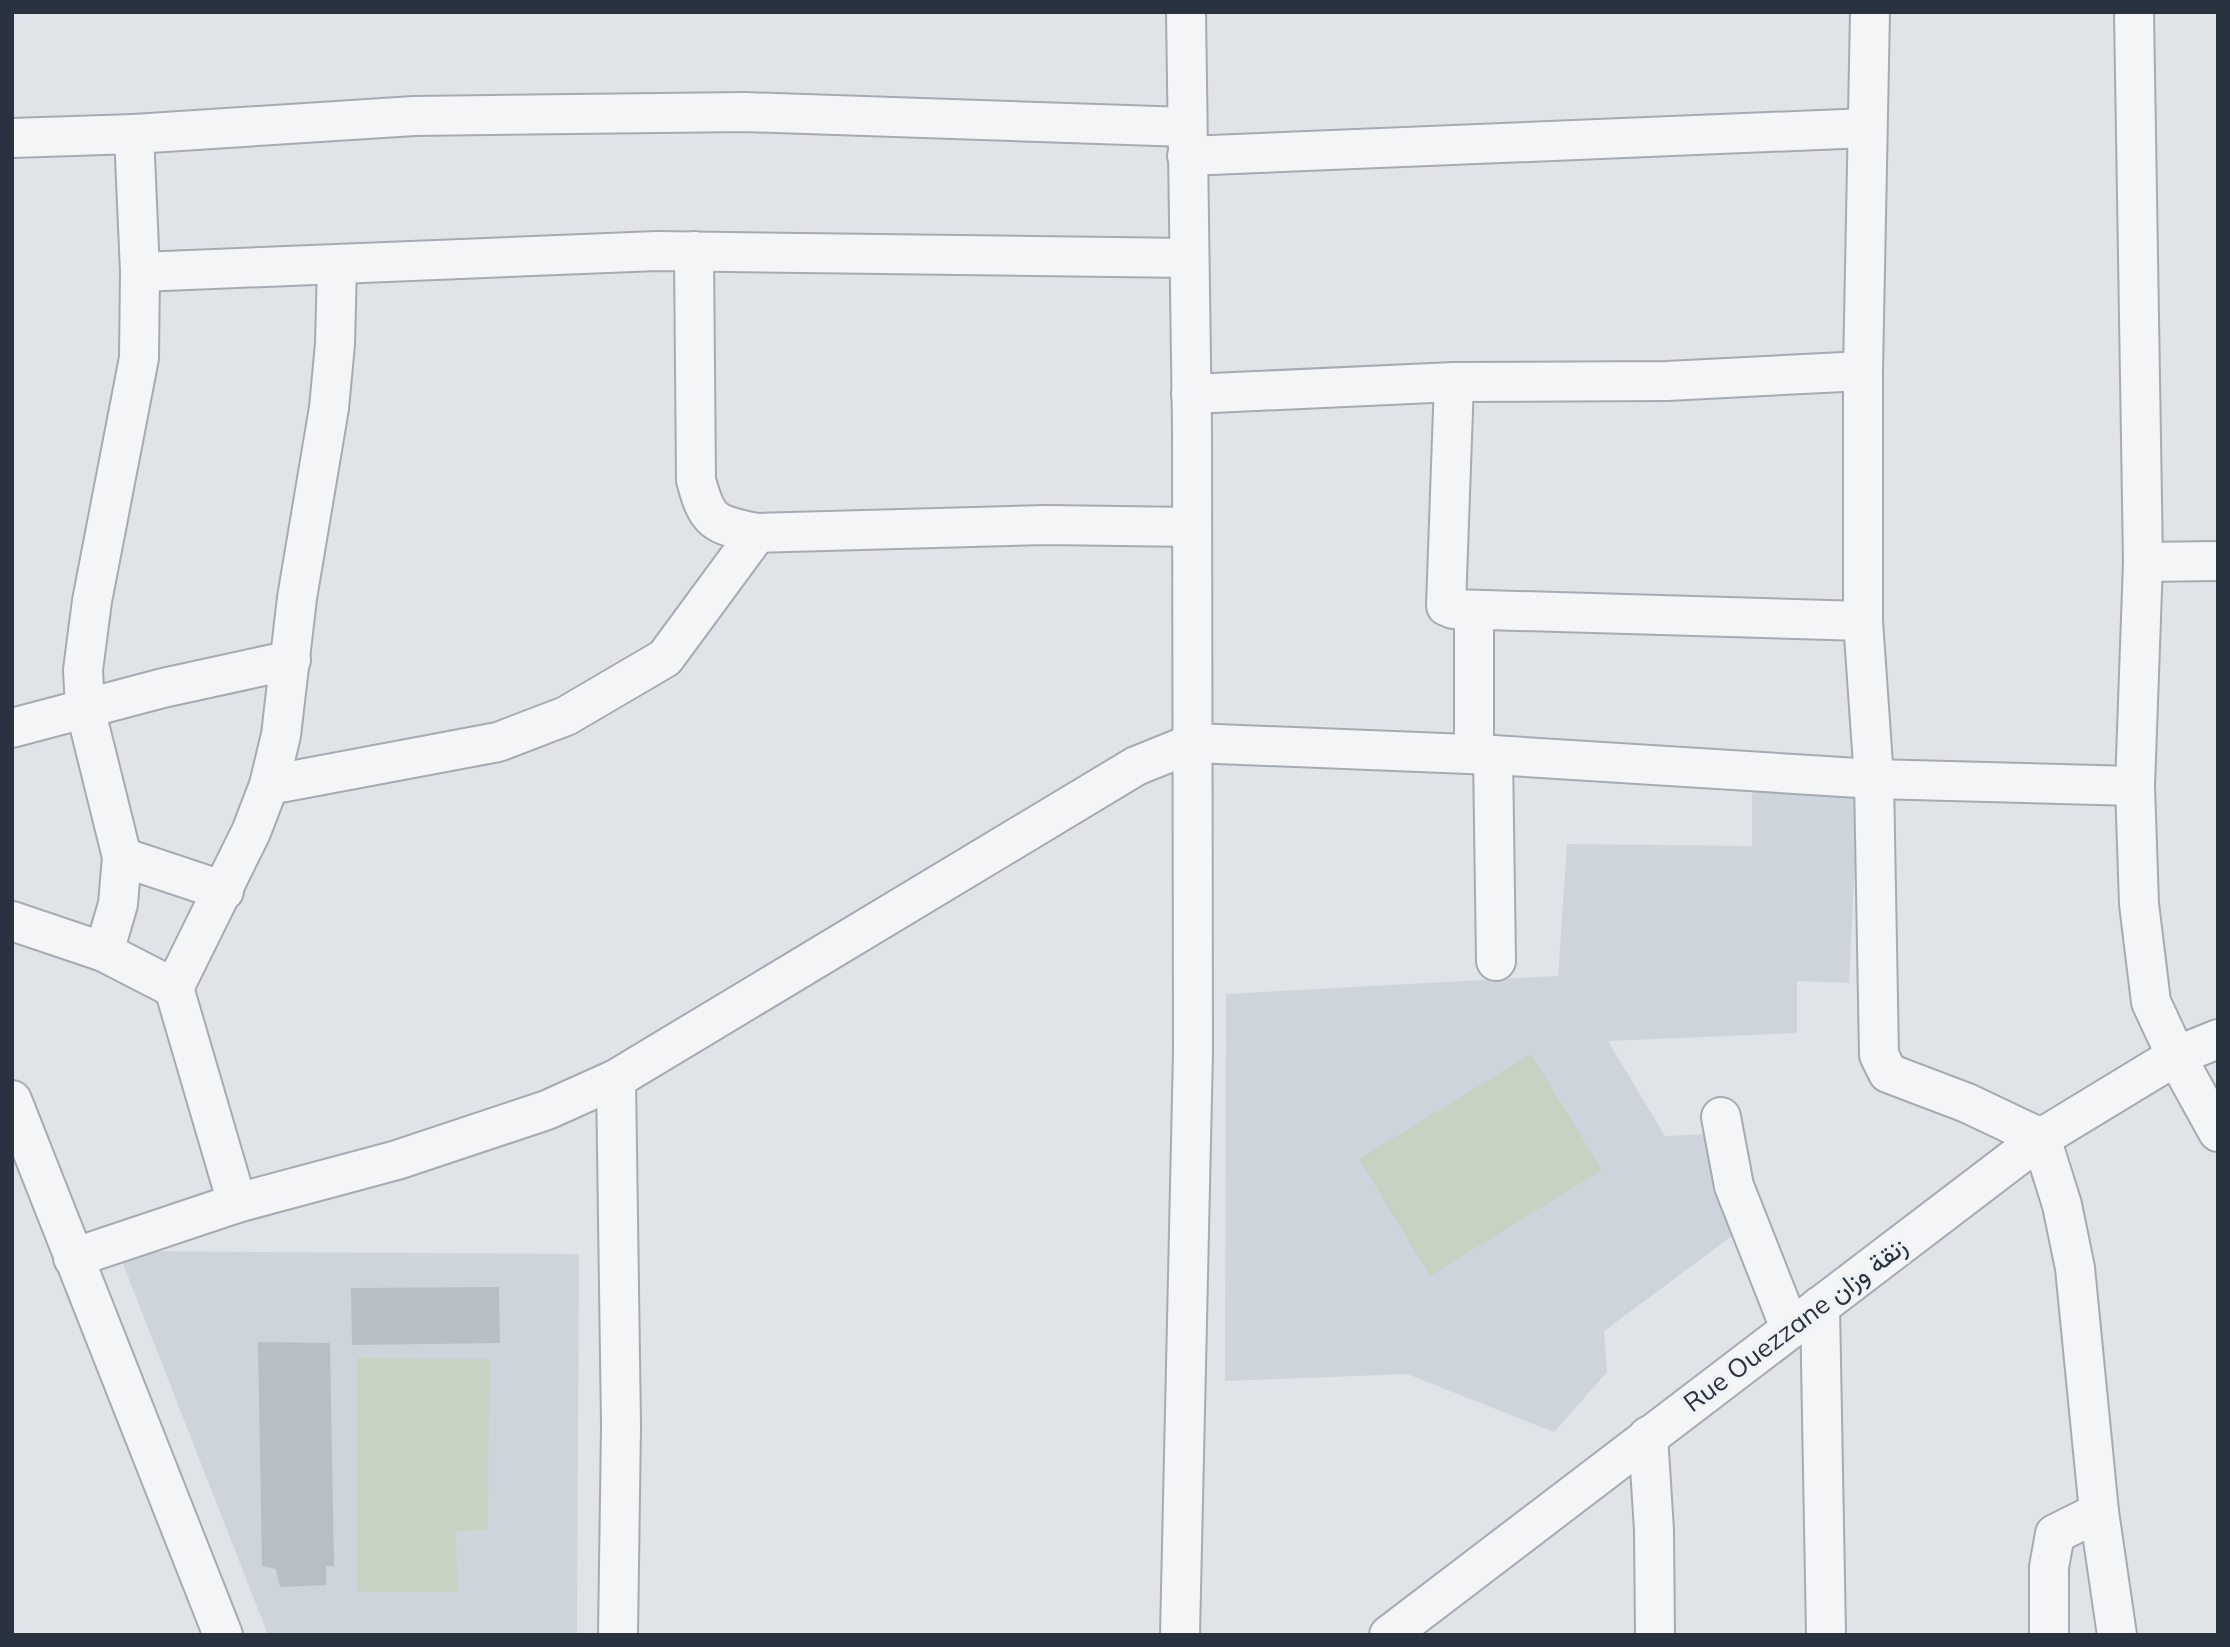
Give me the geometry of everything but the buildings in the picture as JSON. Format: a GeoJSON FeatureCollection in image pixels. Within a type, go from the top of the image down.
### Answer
{"type":"FeatureCollection","features":[{"type":"Feature","properties":{"kind":"street"},"geometry":{"type":"LineString","coordinates":[[1180,1635],[1194,1052],[1186,12]]}},
{"type":"Feature","properties":{"kind":"street"},"geometry":{"type":"LineString","coordinates":[[1870,12],[1863,371],[1863,621],[1874,779],[1879,1055],[1883,1068],[1888,1073],[1967,1102],[2041,1138],[2062,1205],[2076,1268],[2099,1512],[2118,1635]]}},
{"type":"Feature","properties":{"kind":"street"},"geometry":{"type":"LineString","coordinates":[[2134,12],[2143,562],[2136,786],[2139,904],[2151,1002],[2176,1056],[2218,1132]]}},
{"type":"Feature","properties":{"kind":"street"},"geometry":{"type":"LineString","coordinates":[[12,138],[134,134],[414,116],[745,112],[1186,141],[1867,128]]}},
{"type":"Feature","properties":{"kind":"street"},"geometry":{"type":"LineString","coordinates":[[104,952],[118,904],[122,857],[85,708],[83,670],[90,612],[139,358],[134,134]]}},
{"type":"Feature","properties":{"kind":"street"},"geometry":{"type":"LineString","coordinates":[[139,272],[694,251],[1189,258]]}},
{"type":"Feature","properties":{"kind":"street"},"geometry":{"type":"LineString","coordinates":[[694,251],[696,480],[704,509],[715,520],[729,528],[757,533],[1046,525],[1192,527]]}},
{"type":"Feature","properties":{"kind":"street"},"geometry":{"type":"LineString","coordinates":[[237,1203],[174,988],[224,891],[269,785],[281,735],[297,598],[328,408],[335,344],[337,266]]}},
{"type":"Feature","properties":{"kind":"street"},"geometry":{"type":"LineString","coordinates":[[1191,394],[1454,382],[1667,381],[1863,371]]}},
{"type":"Feature","properties":{"kind":"street"},"geometry":{"type":"LineString","coordinates":[[1454,382],[1444,601],[1453,609],[1863,621]]}},
{"type":"Feature","properties":{"kind":"street"},"geometry":{"type":"LineString","coordinates":[[269,785],[498,742],[566,716],[665,659],[757,533]]}},
{"type":"Feature","properties":{"kind":"street"},"geometry":{"type":"LineString","coordinates":[[2143,562],[2218,561]]}},
{"type":"Feature","properties":{"kind":"street"},"geometry":{"type":"LineString","coordinates":[[1474,610],[1496,961]]}},
{"type":"Feature","properties":{"kind":"street"},"geometry":{"type":"LineString","coordinates":[[12,728],[85,708],[291,660]]}},
{"type":"Feature","properties":{"kind":"street"},"geometry":{"type":"LineString","coordinates":[[73,1258],[237,1203],[410,1156],[547,1110],[616,1079],[1136,766],[1193,743],[1484,754],[1874,779],[2136,786]]}},
{"type":"Feature","properties":{"kind":"street"},"geometry":{"type":"LineString","coordinates":[[122,857],[224,891]]}},
{"type":"Feature","properties":{"kind":"street"},"geometry":{"type":"LineString","coordinates":[[12,921],[104,952],[174,988]]}},
{"type":"Feature","properties":{"kind":"street","name":"Rue Ouezzane زنقة وزان"},"geometry":{"type":"LineString","coordinates":[[1389,1635],[2041,1138],[2176,1056],[2218,1039]]}},
{"type":"Feature","properties":{"kind":"street"},"geometry":{"type":"LineString","coordinates":[[616,1079],[621,1426],[618,1635]]}},
{"type":"Feature","properties":{"kind":"street"},"geometry":{"type":"LineString","coordinates":[[12,1100],[223,1635]]}},
{"type":"Feature","properties":{"kind":"street"},"geometry":{"type":"LineString","coordinates":[[1721,1117],[1734,1186],[1805,1317],[1826,1635]]}},
{"type":"Feature","properties":{"kind":"street"},"geometry":{"type":"LineString","coordinates":[[1648,1436],[1654,1530],[1655,1635]]}},
{"type":"Feature","properties":{"kind":"street"},"geometry":{"type":"LineString","coordinates":[[2049,1635],[2049,1567],[2055,1534],[2099,1512]]}},
{"type":"Feature","properties":{"kind":"shaded area"},"geometry":{"type":"Polygon","coordinates":[[[1752,789],[1858,798],[1849,983],[1797,981],[1797,1033],[1608,1041],[1665,1136],[1708,1134],[1740,1230],[1604,1331],[1607,1372],[1554,1432],[1407,1374],[1225,1381],[1226,994],[1558,976],[1567,844],[1752,846],[1752,789]]]}},
{"type":"Feature","properties":{"kind":"shaded area"},"geometry":{"type":"Polygon","coordinates":[[[118,1251],[579,1254],[577,1635],[268,1635],[118,1251]]]}},
{"type":"Feature","properties":{"kind":"green space"},"geometry":{"type":"Polygon","coordinates":[[[1531,1054],[1602,1170],[1430,1276],[1359,1159],[1531,1054]]]}},
{"type":"Feature","properties":{"kind":"green space"},"geometry":{"type":"Polygon","coordinates":[[[357,1358],[489,1359],[488,1530],[456,1531],[457,1592],[357,1592],[357,1358]]]}}]}
